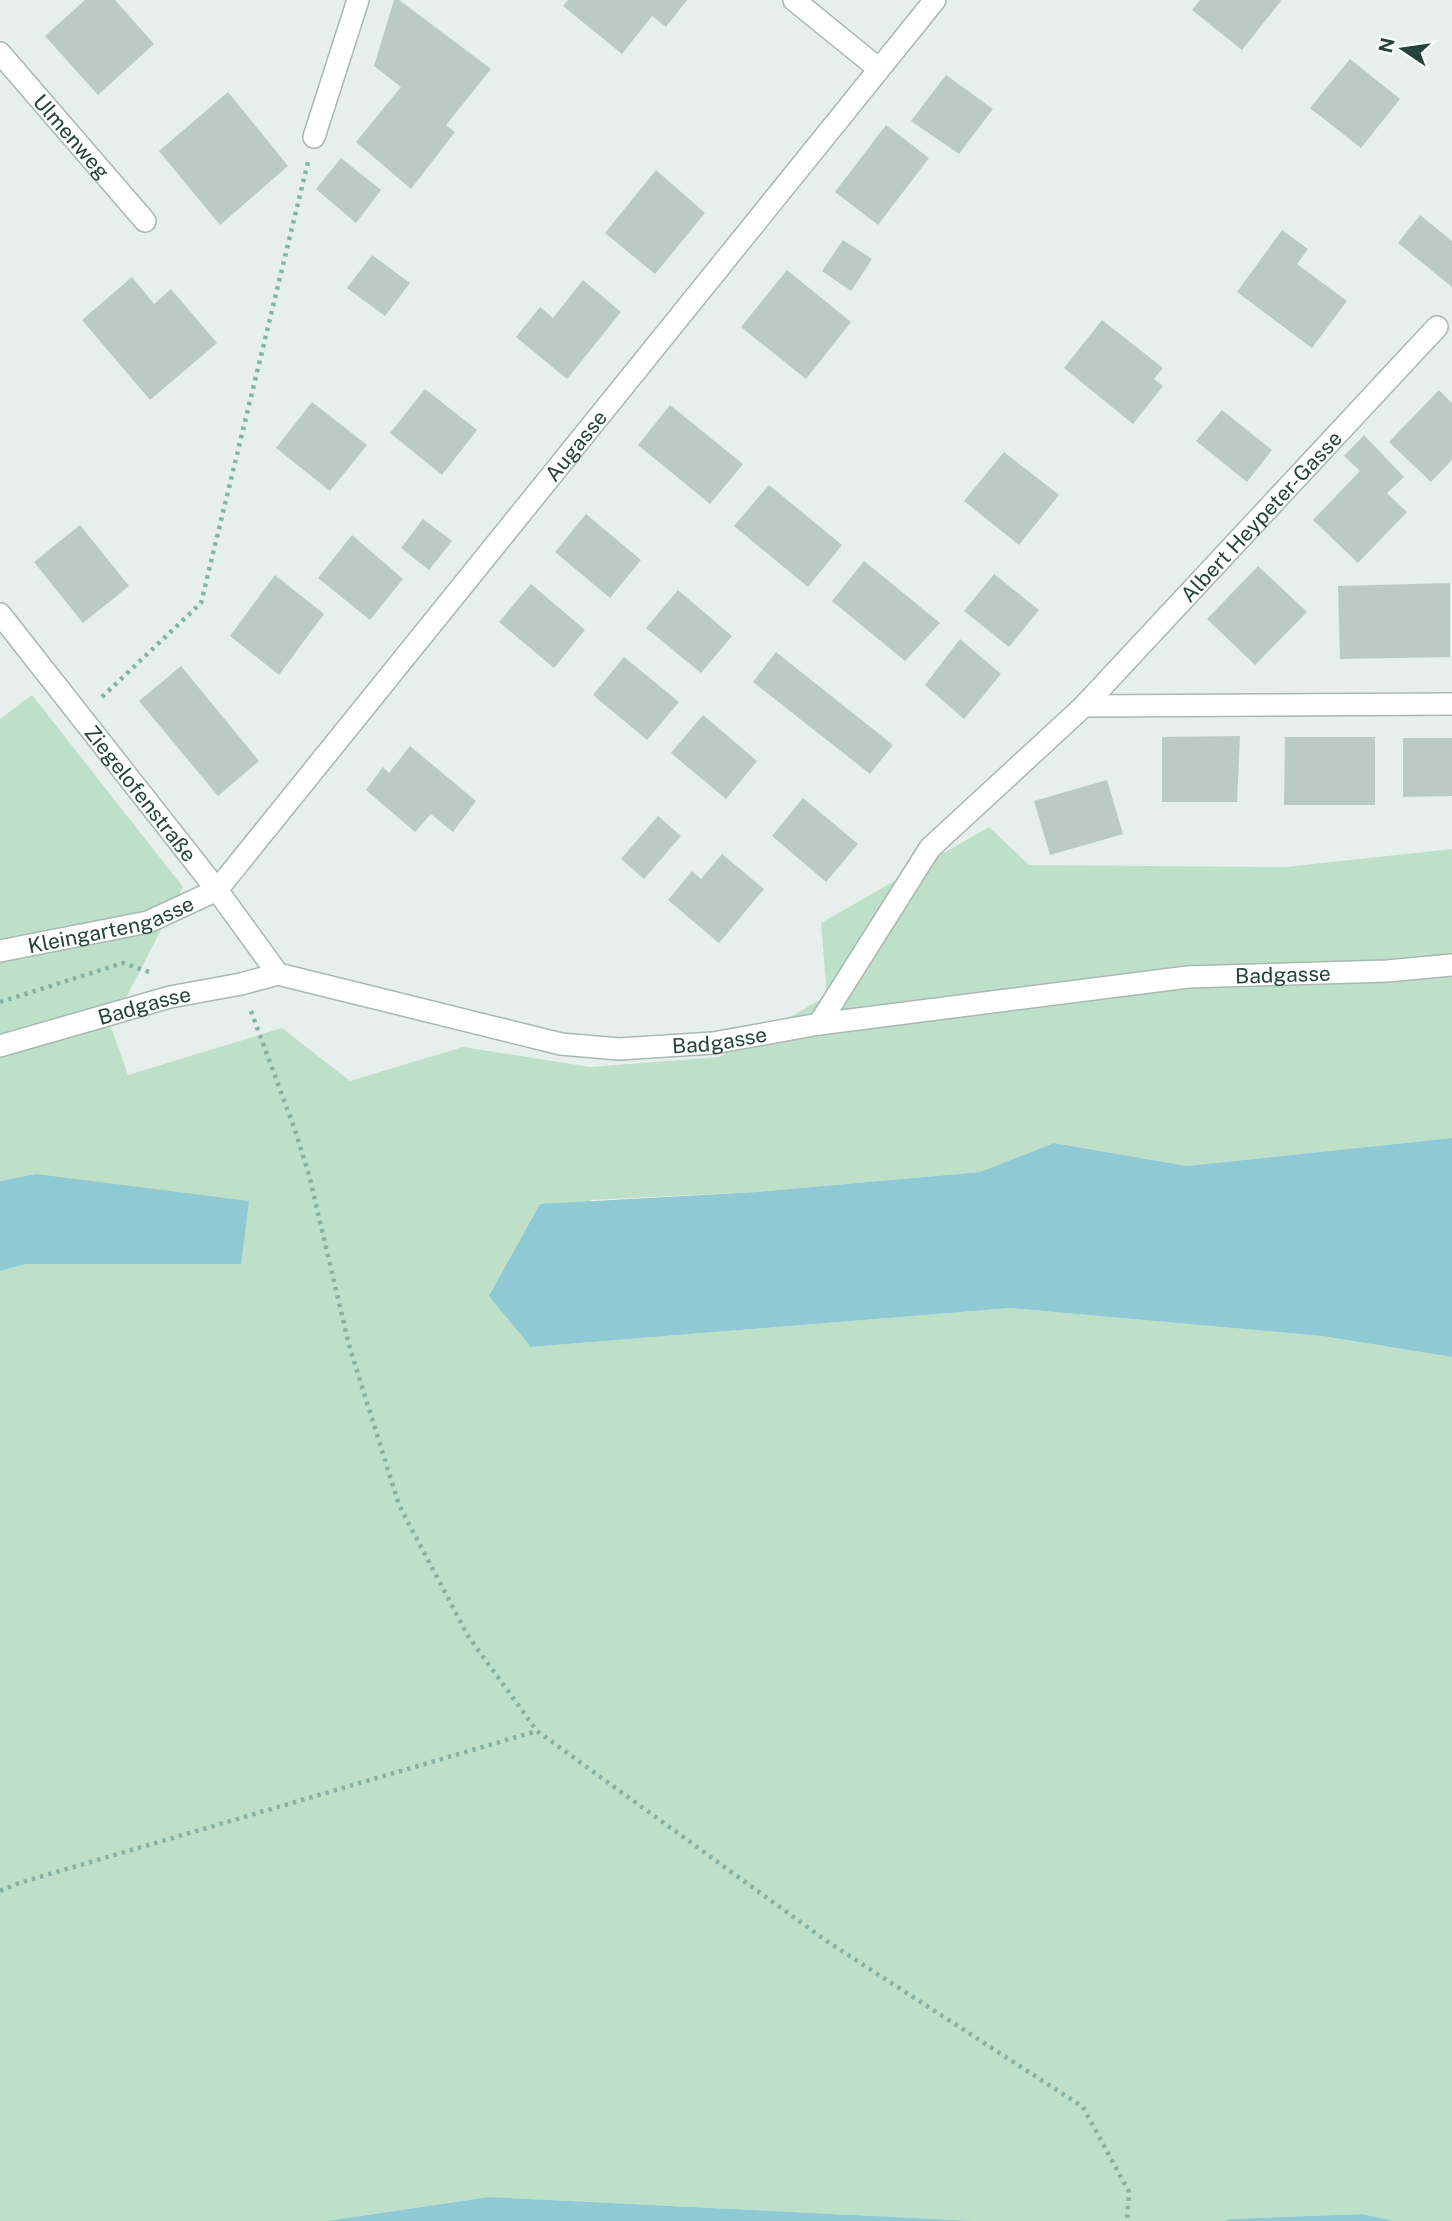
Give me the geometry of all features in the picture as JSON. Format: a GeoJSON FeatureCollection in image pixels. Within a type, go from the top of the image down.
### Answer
{"type":"FeatureCollection","features":[{"type":"Feature","properties":{"kind":"street"},"geometry":{"type":"LineString","coordinates":[[314,137],[358,0]]}},
{"type":"Feature","properties":{"kind":"street"},"geometry":{"type":"LineString","coordinates":[[794,0],[879,69]]}},
{"type":"Feature","properties":{"kind":"street","name":"Augasse"},"geometry":{"type":"LineString","coordinates":[[217,890],[935,0]]}},
{"type":"Feature","properties":{"kind":"street","name":"Ulmenweg"},"geometry":{"type":"LineString","coordinates":[[0,53],[145,221]]}},
{"type":"Feature","properties":{"kind":"street","name":"Albert Heypeter-Gasse"},"geometry":{"type":"LineString","coordinates":[[819,1024],[930,848],[1084,706],[1437,327]]}},
{"type":"Feature","properties":{"kind":"street","name":"Ziegelofenstraße"},"geometry":{"type":"LineString","coordinates":[[0,614],[217,890],[278,974]]}},
{"type":"Feature","properties":{"kind":"street"},"geometry":{"type":"LineString","coordinates":[[1084,706],[1452,704]]}},
{"type":"Feature","properties":{"kind":"street","name":"Kleingartengasse"},"geometry":{"type":"LineString","coordinates":[[0,951],[148,922],[217,890]]}},
{"type":"Feature","properties":{"kind":"street","name":"Badgasse"},"geometry":{"type":"LineString","coordinates":[[0,1046],[190,993],[278,974],[561,1044],[619,1049],[713,1043],[819,1024],[1188,976],[1387,971],[1452,965]]}},
{"type":"Feature","properties":{"kind":"path"},"geometry":{"type":"LineString","coordinates":[[82,717],[201,603],[314,137]]}},
{"type":"Feature","properties":{"kind":"path"},"geometry":{"type":"LineString","coordinates":[[0,1002],[123,963],[168,978],[190,993]]}},
{"type":"Feature","properties":{"kind":"path"},"geometry":{"type":"LineString","coordinates":[[241,984],[299,1141],[349,1345],[399,1505],[468,1636],[537,1731],[828,1942],[1083,2107],[1129,2192],[1127,2221]]}},
{"type":"Feature","properties":{"kind":"path"},"geometry":{"type":"LineString","coordinates":[[0,1891],[32,1879],[537,1731]]}},
{"type":"Feature","properties":{"kind":"green space"},"geometry":{"type":"Polygon","coordinates":[[[32,695],[183,887],[111,1027],[128,1075],[282,1028],[350,1081],[463,1047],[590,1067],[719,1057],[827,996],[821,923],[989,827],[1029,865],[1286,867],[1452,849],[1452,1138],[1187,1166],[1054,1143],[980,1172],[757,1192],[591,1200],[531,1347],[1011,1308],[1322,1336],[1452,1357],[1452,2221],[1394,2221],[1362,2214],[1225,2221],[975,2221],[489,2197],[327,2221],[0,2221],[0,1271],[26,1264],[36,1174],[0,1181],[0,719],[32,695]]]}},
{"type":"Feature","properties":{"kind":"water"},"geometry":{"type":"Polygon","coordinates":[[[1452,1138],[1452,1357],[1322,1336],[1011,1308],[531,1347],[489,1296],[540,1204],[757,1192],[980,1172],[1054,1143],[1187,1166],[1452,1138]]]}},
{"type":"Feature","properties":{"kind":"water"},"geometry":{"type":"Polygon","coordinates":[[[36,1174],[249,1201],[241,1264],[26,1264],[0,1271],[0,1181],[36,1174]]]}},
{"type":"Feature","properties":{"kind":"water"},"geometry":{"type":"Polygon","coordinates":[[[489,2197],[975,2221],[327,2221],[489,2197]]]}},
{"type":"Feature","properties":{"kind":"water"},"geometry":{"type":"Polygon","coordinates":[[[1362,2214],[1394,2221],[1225,2221],[1230,2219],[1362,2214]]]}},
{"type":"Feature","properties":{"kind":"building"},"geometry":{"type":"Polygon","coordinates":[[[85,0],[115,0],[154,44],[98,95],[45,36],[85,0]]]}},
{"type":"Feature","properties":{"kind":"building"},"geometry":{"type":"Polygon","coordinates":[[[394,0],[399,0],[491,69],[446,125],[455,132],[411,189],[356,142],[401,87],[374,66],[394,0]]]}},
{"type":"Feature","properties":{"kind":"building"},"geometry":{"type":"Polygon","coordinates":[[[568,0],[687,0],[666,27],[652,16],[622,54],[563,6],[568,0]]]}},
{"type":"Feature","properties":{"kind":"building"},"geometry":{"type":"Polygon","coordinates":[[[1200,0],[1281,1],[1242,50],[1192,10],[1200,0]]]}},
{"type":"Feature","properties":{"kind":"building"},"geometry":{"type":"Polygon","coordinates":[[[1350,59],[1400,99],[1361,148],[1310,108],[1350,59]]]}},
{"type":"Feature","properties":{"kind":"building"},"geometry":{"type":"Polygon","coordinates":[[[946,75],[993,109],[959,154],[911,121],[946,75]]]}},
{"type":"Feature","properties":{"kind":"building"},"geometry":{"type":"Polygon","coordinates":[[[228,92],[288,166],[220,225],[159,151],[228,92]]]}},
{"type":"Feature","properties":{"kind":"building"},"geometry":{"type":"Polygon","coordinates":[[[886,125],[929,158],[878,225],[835,192],[886,125]]]}},
{"type":"Feature","properties":{"kind":"building"},"geometry":{"type":"Polygon","coordinates":[[[341,158],[381,190],[356,223],[316,189],[341,158]]]}},
{"type":"Feature","properties":{"kind":"building"},"geometry":{"type":"Polygon","coordinates":[[[656,170],[705,213],[655,274],[605,233],[656,170]]]}},
{"type":"Feature","properties":{"kind":"building"},"geometry":{"type":"Polygon","coordinates":[[[1420,215],[1452,241],[1452,287],[1398,243],[1420,215]]]}},
{"type":"Feature","properties":{"kind":"building"},"geometry":{"type":"Polygon","coordinates":[[[1282,230],[1308,249],[1297,264],[1347,301],[1312,348],[1237,292],[1282,230]]]}},
{"type":"Feature","properties":{"kind":"building"},"geometry":{"type":"Polygon","coordinates":[[[843,240],[872,259],[851,291],[822,271],[843,240]]]}},
{"type":"Feature","properties":{"kind":"building"},"geometry":{"type":"Polygon","coordinates":[[[372,255],[410,283],[385,316],[347,288],[372,255]]]}},
{"type":"Feature","properties":{"kind":"building"},"geometry":{"type":"Polygon","coordinates":[[[787,270],[851,322],[806,379],[741,327],[787,270]]]}},
{"type":"Feature","properties":{"kind":"building"},"geometry":{"type":"Polygon","coordinates":[[[132,277],[154,304],[171,289],[217,343],[150,400],[82,320],[132,277]]]}},
{"type":"Feature","properties":{"kind":"building"},"geometry":{"type":"Polygon","coordinates":[[[583,280],[621,312],[567,379],[516,337],[540,307],[553,318],[583,280]]]}},
{"type":"Feature","properties":{"kind":"building"},"geometry":{"type":"Polygon","coordinates":[[[1102,320],[1163,368],[1154,379],[1163,386],[1133,424],[1064,368],[1102,320]]]}},
{"type":"Feature","properties":{"kind":"building"},"geometry":{"type":"Polygon","coordinates":[[[425,389],[477,430],[442,475],[390,433],[425,389]]]}},
{"type":"Feature","properties":{"kind":"building"},"geometry":{"type":"Polygon","coordinates":[[[1439,390],[1452,403],[1452,460],[1431,482],[1389,442],[1439,390]]]}},
{"type":"Feature","properties":{"kind":"building"},"geometry":{"type":"Polygon","coordinates":[[[312,402],[367,445],[330,491],[276,448],[312,402]]]}},
{"type":"Feature","properties":{"kind":"building"},"geometry":{"type":"Polygon","coordinates":[[[670,405],[743,464],[710,504],[638,445],[670,405]]]}},
{"type":"Feature","properties":{"kind":"building"},"geometry":{"type":"Polygon","coordinates":[[[1222,410],[1272,450],[1247,482],[1196,441],[1222,410]]]}},
{"type":"Feature","properties":{"kind":"building"},"geometry":{"type":"Polygon","coordinates":[[[1364,435],[1404,477],[1387,493],[1407,512],[1358,563],[1313,520],[1360,471],[1344,456],[1364,435]]]}},
{"type":"Feature","properties":{"kind":"building"},"geometry":{"type":"Polygon","coordinates":[[[1004,452],[1059,495],[1019,545],[964,501],[1004,452]]]}},
{"type":"Feature","properties":{"kind":"building"},"geometry":{"type":"Polygon","coordinates":[[[769,485],[842,545],[808,587],[734,526],[769,485]]]}},
{"type":"Feature","properties":{"kind":"building"},"geometry":{"type":"Polygon","coordinates":[[[586,514],[641,560],[610,598],[555,552],[586,514]]]}},
{"type":"Feature","properties":{"kind":"building"},"geometry":{"type":"Polygon","coordinates":[[[423,519],[452,541],[429,570],[401,548],[423,519]]]}},
{"type":"Feature","properties":{"kind":"building"},"geometry":{"type":"Polygon","coordinates":[[[80,525],[129,586],[83,623],[34,562],[80,525]]]}},
{"type":"Feature","properties":{"kind":"building"},"geometry":{"type":"Polygon","coordinates":[[[352,535],[403,579],[370,620],[318,578],[352,535]]]}},
{"type":"Feature","properties":{"kind":"building"},"geometry":{"type":"Polygon","coordinates":[[[864,561],[940,623],[905,661],[832,601],[864,561]]]}},
{"type":"Feature","properties":{"kind":"building"},"geometry":{"type":"Polygon","coordinates":[[[1258,566],[1307,612],[1255,665],[1207,619],[1258,566]]]}},
{"type":"Feature","properties":{"kind":"building"},"geometry":{"type":"Polygon","coordinates":[[[994,574],[1039,610],[1009,647],[964,611],[994,574]]]}},
{"type":"Feature","properties":{"kind":"building"},"geometry":{"type":"Polygon","coordinates":[[[275,575],[324,614],[279,675],[230,636],[275,575]]]}},
{"type":"Feature","properties":{"kind":"building"},"geometry":{"type":"Polygon","coordinates":[[[1450,583],[1450,657],[1340,659],[1338,586],[1450,583]]]}},
{"type":"Feature","properties":{"kind":"building"},"geometry":{"type":"Polygon","coordinates":[[[531,584],[585,630],[554,668],[499,622],[531,584]]]}},
{"type":"Feature","properties":{"kind":"building"},"geometry":{"type":"Polygon","coordinates":[[[678,590],[732,636],[701,673],[646,628],[678,590]]]}},
{"type":"Feature","properties":{"kind":"building"},"geometry":{"type":"Polygon","coordinates":[[[960,639],[1001,674],[964,719],[925,685],[960,639]]]}},
{"type":"Feature","properties":{"kind":"building"},"geometry":{"type":"Polygon","coordinates":[[[776,652],[893,745],[870,774],[753,682],[776,652]]]}},
{"type":"Feature","properties":{"kind":"building"},"geometry":{"type":"Polygon","coordinates":[[[624,657],[679,702],[647,740],[593,695],[624,657]]]}},
{"type":"Feature","properties":{"kind":"building"},"geometry":{"type":"Polygon","coordinates":[[[181,666],[259,761],[218,796],[139,701],[181,666]]]}},
{"type":"Feature","properties":{"kind":"building"},"geometry":{"type":"Polygon","coordinates":[[[703,715],[757,761],[726,799],[671,753],[703,715]]]}},
{"type":"Feature","properties":{"kind":"building"},"geometry":{"type":"Polygon","coordinates":[[[1240,736],[1237,802],[1162,802],[1162,737],[1240,736]]]}},
{"type":"Feature","properties":{"kind":"building"},"geometry":{"type":"Polygon","coordinates":[[[1285,737],[1375,737],[1375,805],[1284,805],[1285,737]]]}},
{"type":"Feature","properties":{"kind":"building"},"geometry":{"type":"Polygon","coordinates":[[[1403,738],[1452,738],[1452,796],[1403,797],[1403,738]]]}},
{"type":"Feature","properties":{"kind":"building"},"geometry":{"type":"Polygon","coordinates":[[[410,746],[476,801],[453,832],[431,814],[415,832],[366,790],[383,767],[389,773],[410,746]]]}},
{"type":"Feature","properties":{"kind":"building"},"geometry":{"type":"Polygon","coordinates":[[[1107,780],[1123,834],[1050,855],[1034,801],[1107,780]]]}},
{"type":"Feature","properties":{"kind":"building"},"geometry":{"type":"Polygon","coordinates":[[[803,798],[858,844],[826,882],[772,836],[803,798]]]}},
{"type":"Feature","properties":{"kind":"building"},"geometry":{"type":"Polygon","coordinates":[[[658,816],[681,836],[644,879],[621,859],[658,816]]]}},
{"type":"Feature","properties":{"kind":"building"},"geometry":{"type":"Polygon","coordinates":[[[722,854],[764,889],[719,943],[668,900],[692,871],[701,879],[722,854]]]}}]}
